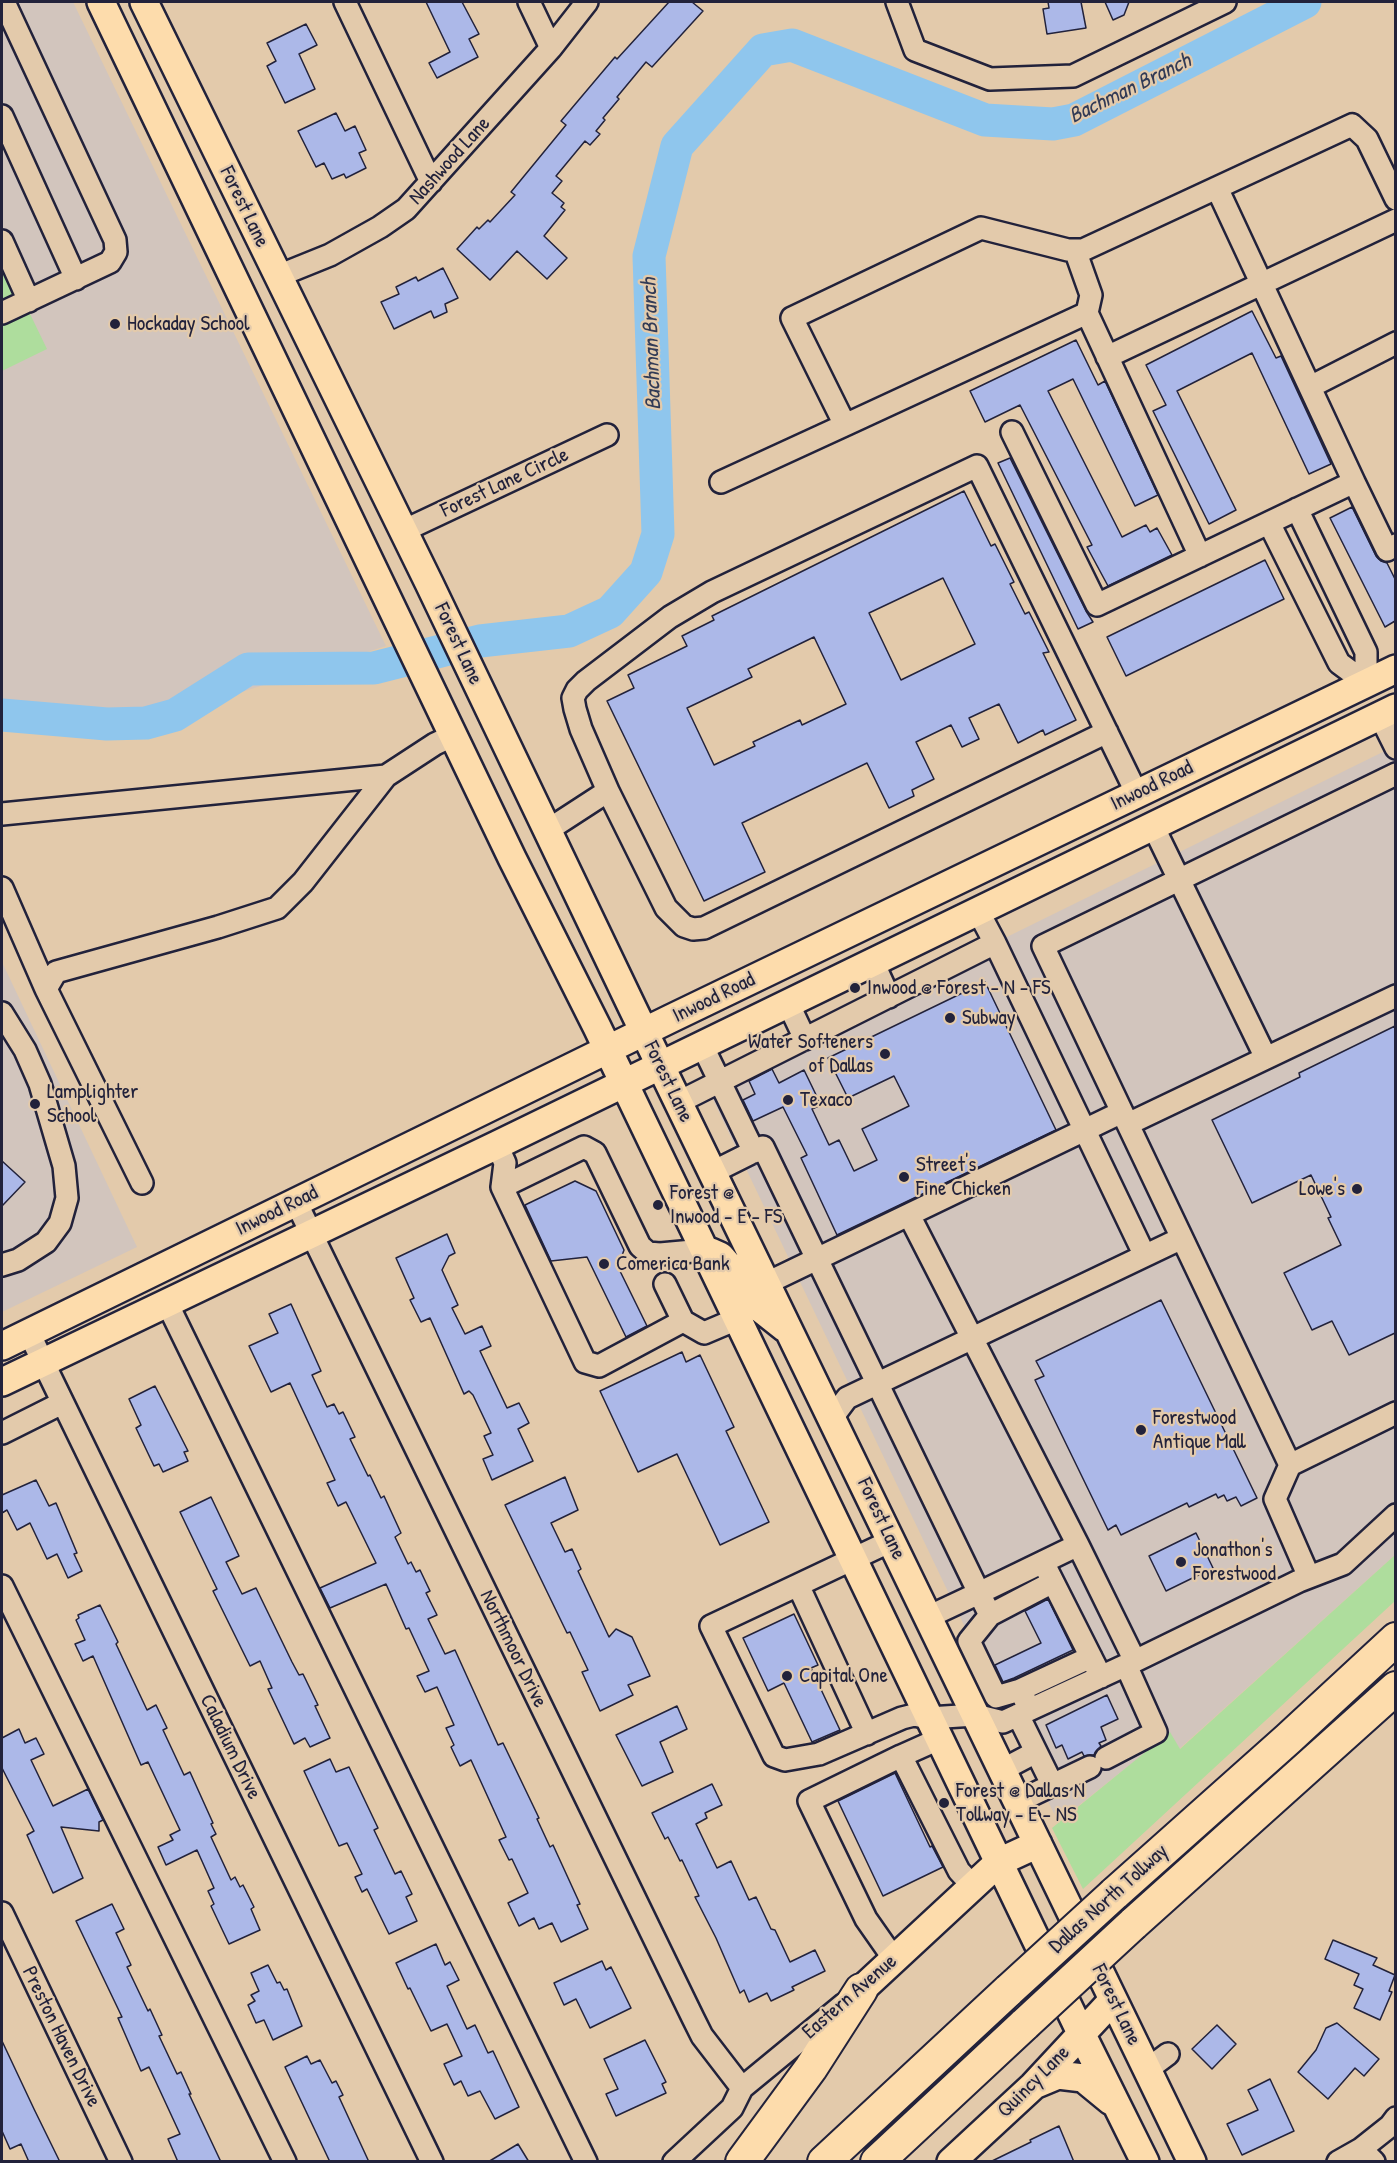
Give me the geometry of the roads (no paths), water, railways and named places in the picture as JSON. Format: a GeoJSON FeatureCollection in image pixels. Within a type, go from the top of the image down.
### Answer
{"type":"FeatureCollection","features":[{"type":"Feature","properties":{"kind":"highway","name":"Dallas North Tollway"},"geometry":{"type":"LineString","coordinates":[[824,2162],[1009,1990],[1288,1739],[1395,1639]]}},
{"type":"Feature","properties":{"kind":"highway","name":"Dallas North Tollway"},"geometry":{"type":"LineString","coordinates":[[877,2162],[1133,1924],[1395,1688]]}},
{"type":"Feature","properties":{"kind":"highway"},"geometry":{"type":"LineString","coordinates":[[742,2162],[811,2068],[861,1990]]}},
{"type":"Feature","properties":{"kind":"main road","name":"Forest Lane"},"geometry":{"type":"LineString","coordinates":[[101,2],[427,681],[1145,2162]]}},
{"type":"Feature","properties":{"kind":"main road","name":"Forest Lane"},"geometry":{"type":"LineString","coordinates":[[144,2],[429,583],[1113,2000],[1158,2061],[1192,2162]]}},
{"type":"Feature","properties":{"kind":"main road"},"geometry":{"type":"LineString","coordinates":[[183,173],[202,180],[243,262],[260,272],[278,276],[260,298],[254,317]]}},
{"type":"Feature","properties":{"kind":"main road","name":"Inwood Road"},"geometry":{"type":"LineString","coordinates":[[2,1346],[1395,669]]}},
{"type":"Feature","properties":{"kind":"main road"},"geometry":{"type":"LineString","coordinates":[[1366,683],[1388,712]]}},
{"type":"Feature","properties":{"kind":"main road","name":"Inwood Road"},"geometry":{"type":"LineString","coordinates":[[2,1382],[624,1084],[1388,712]]}},
{"type":"Feature","properties":{"kind":"main road"},"geometry":{"type":"LineString","coordinates":[[1137,794],[1153,826]]}},
{"type":"Feature","properties":{"kind":"main road"},"geometry":{"type":"LineString","coordinates":[[857,929],[873,962]]}},
{"type":"Feature","properties":{"kind":"main road"},"geometry":{"type":"LineString","coordinates":[[704,1250],[720,1256],[734,1272],[756,1305],[791,1333]]}},
{"type":"Feature","properties":{"kind":"main road"},"geometry":{"type":"LineString","coordinates":[[794,1436],[832,1418]]}},
{"type":"Feature","properties":{"kind":"main road","name":"Eastern Avenue"},"geometry":{"type":"LineString","coordinates":[[861,1990],[999,1862],[1038,1844]]}},
{"type":"Feature","properties":{"kind":"main road","name":"Quincy Lane"},"geometry":{"type":"LineString","coordinates":[[951,2162],[1033,2086],[1113,2000]]}},
{"type":"Feature","properties":{"kind":"main road"},"geometry":{"type":"LineString","coordinates":[[1033,2086],[1058,2075],[1083,2078],[1117,2105]]}},
{"type":"Feature","properties":{"kind":"street"},"geometry":{"type":"LineString","coordinates":[[2,313],[110,262],[116,252],[115,240],[4,2]]}},
{"type":"Feature","properties":{"kind":"street"},"geometry":{"type":"LineString","coordinates":[[345,2],[431,182]]}},
{"type":"Feature","properties":{"kind":"street"},"geometry":{"type":"LineString","coordinates":[[529,2],[551,48]]}},
{"type":"Feature","properties":{"kind":"street","name":"Nashwood Lane"},"geometry":{"type":"LineString","coordinates":[[278,276],[330,255],[380,227],[406,209],[551,48],[587,2]]}},
{"type":"Feature","properties":{"kind":"street"},"geometry":{"type":"LineString","coordinates":[[897,2],[915,50],[990,79],[1073,76],[1226,2]]}},
{"type":"Feature","properties":{"kind":"street"},"geometry":{"type":"LineString","coordinates":[[2,116],[76,279]]}},
{"type":"Feature","properties":{"kind":"street"},"geometry":{"type":"LineString","coordinates":[[845,425],[792,318],[981,228],[1083,250],[1352,125],[1367,139],[1395,199]]}},
{"type":"Feature","properties":{"kind":"street"},"geometry":{"type":"LineString","coordinates":[[1217,188],[1387,550],[1395,545]]}},
{"type":"Feature","properties":{"kind":"street"},"geometry":{"type":"LineString","coordinates":[[1107,357],[1395,220]]}},
{"type":"Feature","properties":{"kind":"street"},"geometry":{"type":"LineString","coordinates":[[2,241],[29,301]]}},
{"type":"Feature","properties":{"kind":"street"},"geometry":{"type":"LineString","coordinates":[[1075,250],[1091,295],[1087,313],[1200,556]]}},
{"type":"Feature","properties":{"kind":"street"},"geometry":{"type":"LineString","coordinates":[[721,482],[1087,313]]}},
{"type":"Feature","properties":{"kind":"street"},"geometry":{"type":"LineString","coordinates":[[1310,387],[1395,344]]}},
{"type":"Feature","properties":{"kind":"street"},"geometry":{"type":"LineString","coordinates":[[1012,432],[1097,605],[1354,482]]}},
{"type":"Feature","properties":{"kind":"street","name":"Forest Lane Circle"},"geometry":{"type":"LineString","coordinates":[[403,531],[607,435]]}},
{"type":"Feature","properties":{"kind":"street"},"geometry":{"type":"LineString","coordinates":[[1107,732],[704,928],[693,929],[684,926],[666,908],[608,791],[581,729],[573,698],[586,681],[670,617],[712,592],[977,466],[1107,732],[1137,794]]}},
{"type":"Feature","properties":{"kind":"street"},"geometry":{"type":"LineString","coordinates":[[1297,509],[1366,652],[1366,683]]}},
{"type":"Feature","properties":{"kind":"street"},"geometry":{"type":"LineString","coordinates":[[1269,523],[1339,663],[1366,683]]}},
{"type":"Feature","properties":{"kind":"street"},"geometry":{"type":"LineString","coordinates":[[1388,712],[1395,748]]}},
{"type":"Feature","properties":{"kind":"street"},"geometry":{"type":"LineString","coordinates":[[46,989],[56,972],[218,927],[277,908],[303,882],[386,776],[435,744],[454,735]]}},
{"type":"Feature","properties":{"kind":"street"},"geometry":{"type":"LineString","coordinates":[[1290,1465],[1043,946],[1395,774]]}},
{"type":"Feature","properties":{"kind":"street"},"geometry":{"type":"LineString","coordinates":[[2,814],[386,776]]}},
{"type":"Feature","properties":{"kind":"street"},"geometry":{"type":"LineString","coordinates":[[548,830],[608,791]]}},
{"type":"Feature","properties":{"kind":"street"},"geometry":{"type":"LineString","coordinates":[[1153,826],[1266,1058]]}},
{"type":"Feature","properties":{"kind":"street"},"geometry":{"type":"LineString","coordinates":[[2,888],[46,989],[142,1183]]}},
{"type":"Feature","properties":{"kind":"street"},"geometry":{"type":"LineString","coordinates":[[978,911],[1144,1254]]}},
{"type":"Feature","properties":{"kind":"street"},"geometry":{"type":"LineString","coordinates":[[679,1102],[995,943]]}},
{"type":"Feature","properties":{"kind":"street"},"geometry":{"type":"LineString","coordinates":[[873,962],[889,997]]}},
{"type":"Feature","properties":{"kind":"street"},"geometry":{"type":"LineString","coordinates":[[767,1283],[1084,1130],[1125,1118],[1266,1058],[1395,996]]}},
{"type":"Feature","properties":{"kind":"street"},"geometry":{"type":"LineString","coordinates":[[788,1004],[805,1039]]}},
{"type":"Feature","properties":{"kind":"street"},"geometry":{"type":"LineString","coordinates":[[2,1013],[26,1050],[40,1084],[64,1166],[67,1198],[60,1223],[46,1242],[18,1260],[2,1265]]}},
{"type":"Feature","properties":{"kind":"street"},"geometry":{"type":"LineString","coordinates":[[702,1045],[754,1152]]}},
{"type":"Feature","properties":{"kind":"street"},"geometry":{"type":"LineString","coordinates":[[497,1145],[505,1163],[502,1187],[585,1362],[599,1366],[683,1322]]}},
{"type":"Feature","properties":{"kind":"street"},"geometry":{"type":"LineString","coordinates":[[502,1187],[584,1147],[595,1153],[640,1246],[648,1253],[704,1250]]}},
{"type":"Feature","properties":{"kind":"street"},"geometry":{"type":"LineString","coordinates":[[712,1172],[763,1147],[990,1615]]}},
{"type":"Feature","properties":{"kind":"street","name":"Northmoor Drive"},"geometry":{"type":"LineString","coordinates":[[296,1202],[702,2036],[742,2088]]}},
{"type":"Feature","properties":{"kind":"street"},"geometry":{"type":"LineString","coordinates":[[909,1215],[1078,1545],[1131,1663],[1156,1732],[1017,1802]]}},
{"type":"Feature","properties":{"kind":"street"},"geometry":{"type":"LineString","coordinates":[[832,1418],[847,1398],[1144,1254],[1182,1238]]}},
{"type":"Feature","properties":{"kind":"street"},"geometry":{"type":"LineString","coordinates":[[665,1284],[683,1322],[704,1334],[737,1319]]}},
{"type":"Feature","properties":{"kind":"street"},"geometry":{"type":"LineString","coordinates":[[167,1303],[586,2162]]}},
{"type":"Feature","properties":{"kind":"street","name":"Caladium Drive"},"geometry":{"type":"LineString","coordinates":[[29,1333],[432,2162]]}},
{"type":"Feature","properties":{"kind":"street"},"geometry":{"type":"LineString","coordinates":[[2,1433],[62,1403]]}},
{"type":"Feature","properties":{"kind":"street"},"geometry":{"type":"LineString","coordinates":[[1309,1577],[1275,1499],[1290,1465],[1395,1413]]}},
{"type":"Feature","properties":{"kind":"street"},"geometry":{"type":"LineString","coordinates":[[894,1959],[866,1919],[809,1801],[901,1756],[934,1728],[975,1715],[1003,1722],[1309,1577],[1343,1564],[1395,1515]]}},
{"type":"Feature","properties":{"kind":"street"},"geometry":{"type":"LineString","coordinates":[[891,1541],[711,1626],[774,1756],[785,1760],[819,1754],[914,1715],[934,1728]]}},
{"type":"Feature","properties":{"kind":"street"},"geometry":{"type":"LineString","coordinates":[[928,1617],[1078,1545]]}},
{"type":"Feature","properties":{"kind":"street"},"geometry":{"type":"LineString","coordinates":[[1043,1562],[1101,1677]]}},
{"type":"Feature","properties":{"kind":"street"},"geometry":{"type":"LineString","coordinates":[[1053,1582],[990,1615],[969,1641],[996,1697],[1020,1690],[1091,1657]]}},
{"type":"Feature","properties":{"kind":"street"},"geometry":{"type":"LineString","coordinates":[[798,1585],[867,1734]]}},
{"type":"Feature","properties":{"kind":"street"},"geometry":{"type":"LineString","coordinates":[[2,1586],[285,2162]]}},
{"type":"Feature","properties":{"kind":"street"},"geometry":{"type":"LineString","coordinates":[[1020,1690],[1036,1752],[1052,1784]]}},
{"type":"Feature","properties":{"kind":"street"},"geometry":{"type":"LineString","coordinates":[[1002,1770],[1036,1752]]}},
{"type":"Feature","properties":{"kind":"street"},"geometry":{"type":"LineString","coordinates":[[901,1756],[959,1871],[973,1887]]}},
{"type":"Feature","properties":{"kind":"street","name":"Preston Haven Drive"},"geometry":{"type":"LineString","coordinates":[[2,1913],[121,2162]]}},
{"type":"Feature","properties":{"kind":"street","name":"Eastern Avenue"},"geometry":{"type":"LineString","coordinates":[[674,2162],[732,2108],[742,2088],[861,1990]]}},
{"type":"Feature","properties":{"kind":"street"},"geometry":{"type":"LineString","coordinates":[[1338,2162],[1368,2155],[1395,2118]]}},
{"type":"Feature","properties":{"kind":"waterway","name":"Bachman Branch"},"geometry":{"type":"LineString","coordinates":[[2,715],[107,724],[146,723],[175,715],[248,669],[374,668],[480,641],[569,631],[610,612],[646,572],[658,534],[649,256],[677,146],[763,50],[792,45],[985,120],[1053,124],[1074,120],[1305,2]]}},
{"type":"Feature","properties":{"kind":"place","name":"Hockaday School"},"geometry":{"type":"Point","coordinates":[115,324]}},
{"type":"Feature","properties":{"kind":"place","name":"Inwood @ Forest - N - FS"},"geometry":{"type":"Point","coordinates":[855,988]}},
{"type":"Feature","properties":{"kind":"place","name":"Subway"},"geometry":{"type":"Point","coordinates":[950,1018]}},
{"type":"Feature","properties":{"kind":"place","name":"Water Softeners of Dallas"},"geometry":{"type":"Point","coordinates":[885,1054]}},
{"type":"Feature","properties":{"kind":"place","name":"Texaco"},"geometry":{"type":"Point","coordinates":[788,1100]}},
{"type":"Feature","properties":{"kind":"place","name":"Lamplighter School"},"geometry":{"type":"Point","coordinates":[35,1104]}},
{"type":"Feature","properties":{"kind":"place","name":"Street's Fine Chicken"},"geometry":{"type":"Point","coordinates":[904,1177]}},
{"type":"Feature","properties":{"kind":"place","name":"Lowe's"},"geometry":{"type":"Point","coordinates":[1357,1189]}},
{"type":"Feature","properties":{"kind":"place","name":"Forest @ Inwood - E - FS"},"geometry":{"type":"Point","coordinates":[658,1205]}},
{"type":"Feature","properties":{"kind":"place","name":"Comerica Bank"},"geometry":{"type":"Point","coordinates":[604,1264]}},
{"type":"Feature","properties":{"kind":"place","name":"Forestwood Antique Mall"},"geometry":{"type":"Point","coordinates":[1141,1430]}},
{"type":"Feature","properties":{"kind":"place","name":"Jonathon's Forestwood"},"geometry":{"type":"Point","coordinates":[1181,1562]}},
{"type":"Feature","properties":{"kind":"place","name":"Capital One"},"geometry":{"type":"Point","coordinates":[787,1676]}},
{"type":"Feature","properties":{"kind":"place","name":"Forest @ Dallas N Tollway - E - NS"},"geometry":{"type":"Point","coordinates":[944,1803]}}]}
